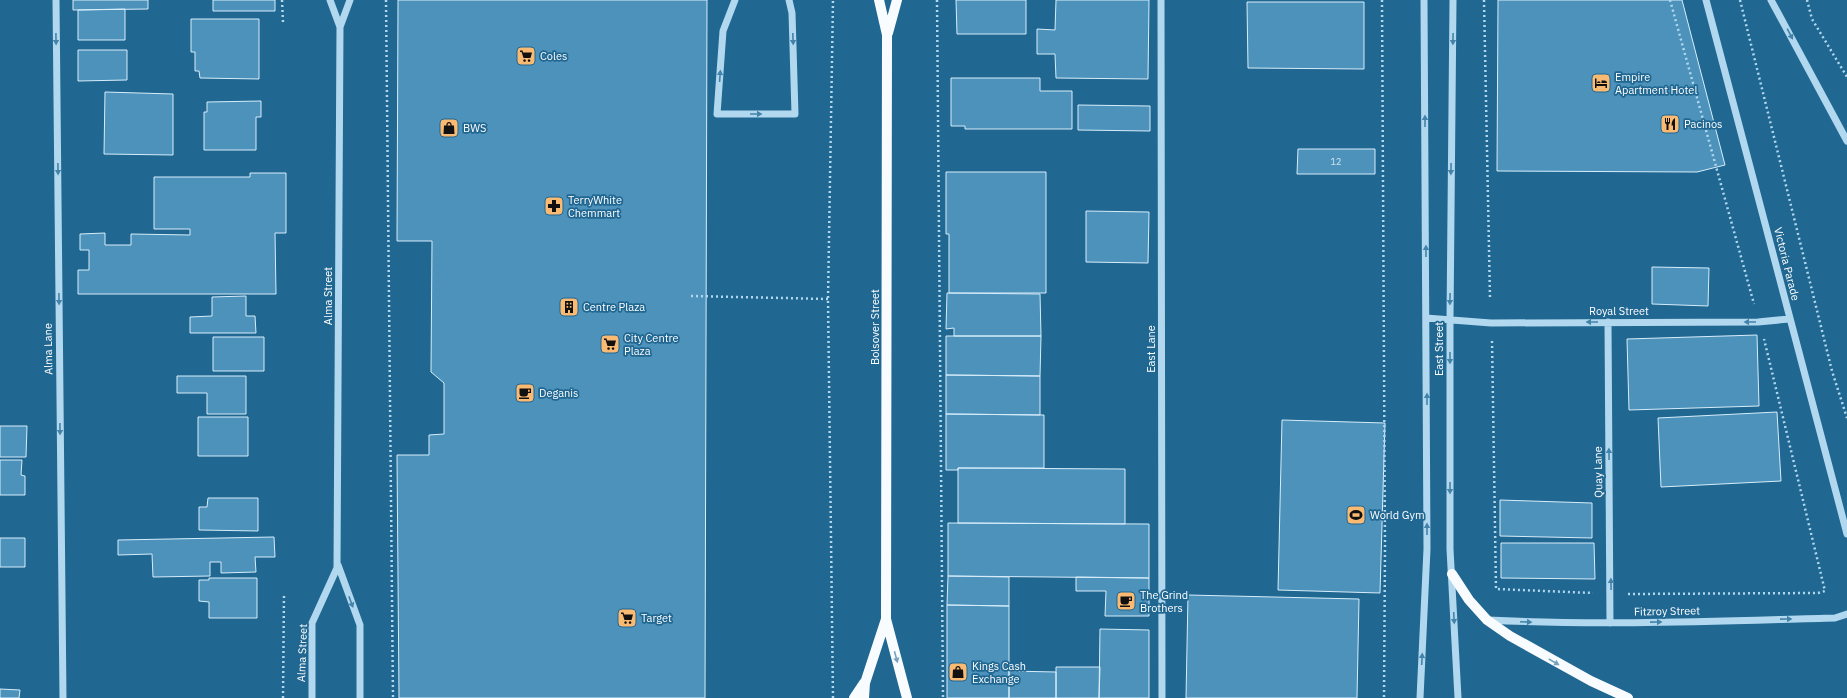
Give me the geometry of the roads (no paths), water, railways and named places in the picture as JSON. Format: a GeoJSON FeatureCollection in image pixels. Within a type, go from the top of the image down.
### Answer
{"type":"FeatureCollection","features":[{"type":"Feature","properties":{"kind":"main road","name":"Bolsover Street"},"geometry":{"type":"LineString","coordinates":[[879,0],[887,35],[886,619],[907,698]]}},
{"type":"Feature","properties":{"kind":"main road","name":"Bolsover Street"},"geometry":{"type":"LineString","coordinates":[[887,35],[897,0]]}},
{"type":"Feature","properties":{"kind":"main road"},"geometry":{"type":"LineString","coordinates":[[1452,574],[1469,600],[1487,620],[1510,636],[1558,664],[1628,698]]}},
{"type":"Feature","properties":{"kind":"main road","name":"Bolsover Street"},"geometry":{"type":"LineString","coordinates":[[864,698],[864,682],[886,619]]}},
{"type":"Feature","properties":{"kind":"main road"},"geometry":{"type":"LineString","coordinates":[[854,698],[864,682]]}},
{"type":"Feature","properties":{"kind":"street","name":"Alma Lane"},"geometry":{"type":"LineString","coordinates":[[56,0],[63,698]]}},
{"type":"Feature","properties":{"kind":"street","name":"Alma Street"},"geometry":{"type":"LineString","coordinates":[[330,0],[340,28]]}},
{"type":"Feature","properties":{"kind":"street","name":"Alma Street"},"geometry":{"type":"LineString","coordinates":[[350,0],[340,28],[338,567],[360,625],[360,698]]}},
{"type":"Feature","properties":{"kind":"street"},"geometry":{"type":"LineString","coordinates":[[735,0],[723,31],[718,114],[795,114],[792,14],[789,0]]}},
{"type":"Feature","properties":{"kind":"street","name":"East Lane"},"geometry":{"type":"LineString","coordinates":[[1161,0],[1162,698]]}},
{"type":"Feature","properties":{"kind":"street","name":"East Street"},"geometry":{"type":"LineString","coordinates":[[1420,698],[1427,549],[1424,0]]}},
{"type":"Feature","properties":{"kind":"street","name":"East Street"},"geometry":{"type":"LineString","coordinates":[[1453,0],[1450,319],[1452,574],[1458,698]]}},
{"type":"Feature","properties":{"kind":"street","name":"Victoria Parade"},"geometry":{"type":"LineString","coordinates":[[1706,0],[1847,534]]}},
{"type":"Feature","properties":{"kind":"street"},"geometry":{"type":"LineString","coordinates":[[1771,0],[1847,141]]}},
{"type":"Feature","properties":{"kind":"street","name":"Royal Street"},"geometry":{"type":"LineString","coordinates":[[1426,318],[1491,323],[1758,322],[1789,319]]}},
{"type":"Feature","properties":{"kind":"street","name":"Quay Lane"},"geometry":{"type":"LineString","coordinates":[[1608,322],[1610,623]]}},
{"type":"Feature","properties":{"kind":"street","name":"Alma Street"},"geometry":{"type":"LineString","coordinates":[[312,698],[312,623],[338,567]]}},
{"type":"Feature","properties":{"kind":"street","name":"Fitzroy Street"},"geometry":{"type":"LineString","coordinates":[[1487,620],[1556,624],[1835,618],[1847,614]]}},
{"type":"Feature","properties":{"kind":"place","name":"Coles"},"geometry":{"type":"Point","coordinates":[526,56]}},
{"type":"Feature","properties":{"kind":"place","name":"Empire Apartment Hotel"},"geometry":{"type":"Point","coordinates":[1601,83]}},
{"type":"Feature","properties":{"kind":"place","name":"Pacinos"},"geometry":{"type":"Point","coordinates":[1670,124]}},
{"type":"Feature","properties":{"kind":"place","name":"BWS"},"geometry":{"type":"Point","coordinates":[449,128]}},
{"type":"Feature","properties":{"kind":"place","name":"TerryWhite Chemmart"},"geometry":{"type":"Point","coordinates":[554,206]}},
{"type":"Feature","properties":{"kind":"place","name":"Centre Plaza"},"geometry":{"type":"Point","coordinates":[569,307]}},
{"type":"Feature","properties":{"kind":"place","name":"City Centre Plaza"},"geometry":{"type":"Point","coordinates":[610,344]}},
{"type":"Feature","properties":{"kind":"place","name":"Deganis"},"geometry":{"type":"Point","coordinates":[525,393]}},
{"type":"Feature","properties":{"kind":"place","name":"World Gym"},"geometry":{"type":"Point","coordinates":[1356,515]}},
{"type":"Feature","properties":{"kind":"place","name":"The Grind Brothers"},"geometry":{"type":"Point","coordinates":[1126,601]}},
{"type":"Feature","properties":{"kind":"place","name":"Target"},"geometry":{"type":"Point","coordinates":[627,618]}},
{"type":"Feature","properties":{"kind":"place","name":"Kings Cash Exchange"},"geometry":{"type":"Point","coordinates":[958,672]}}]}
